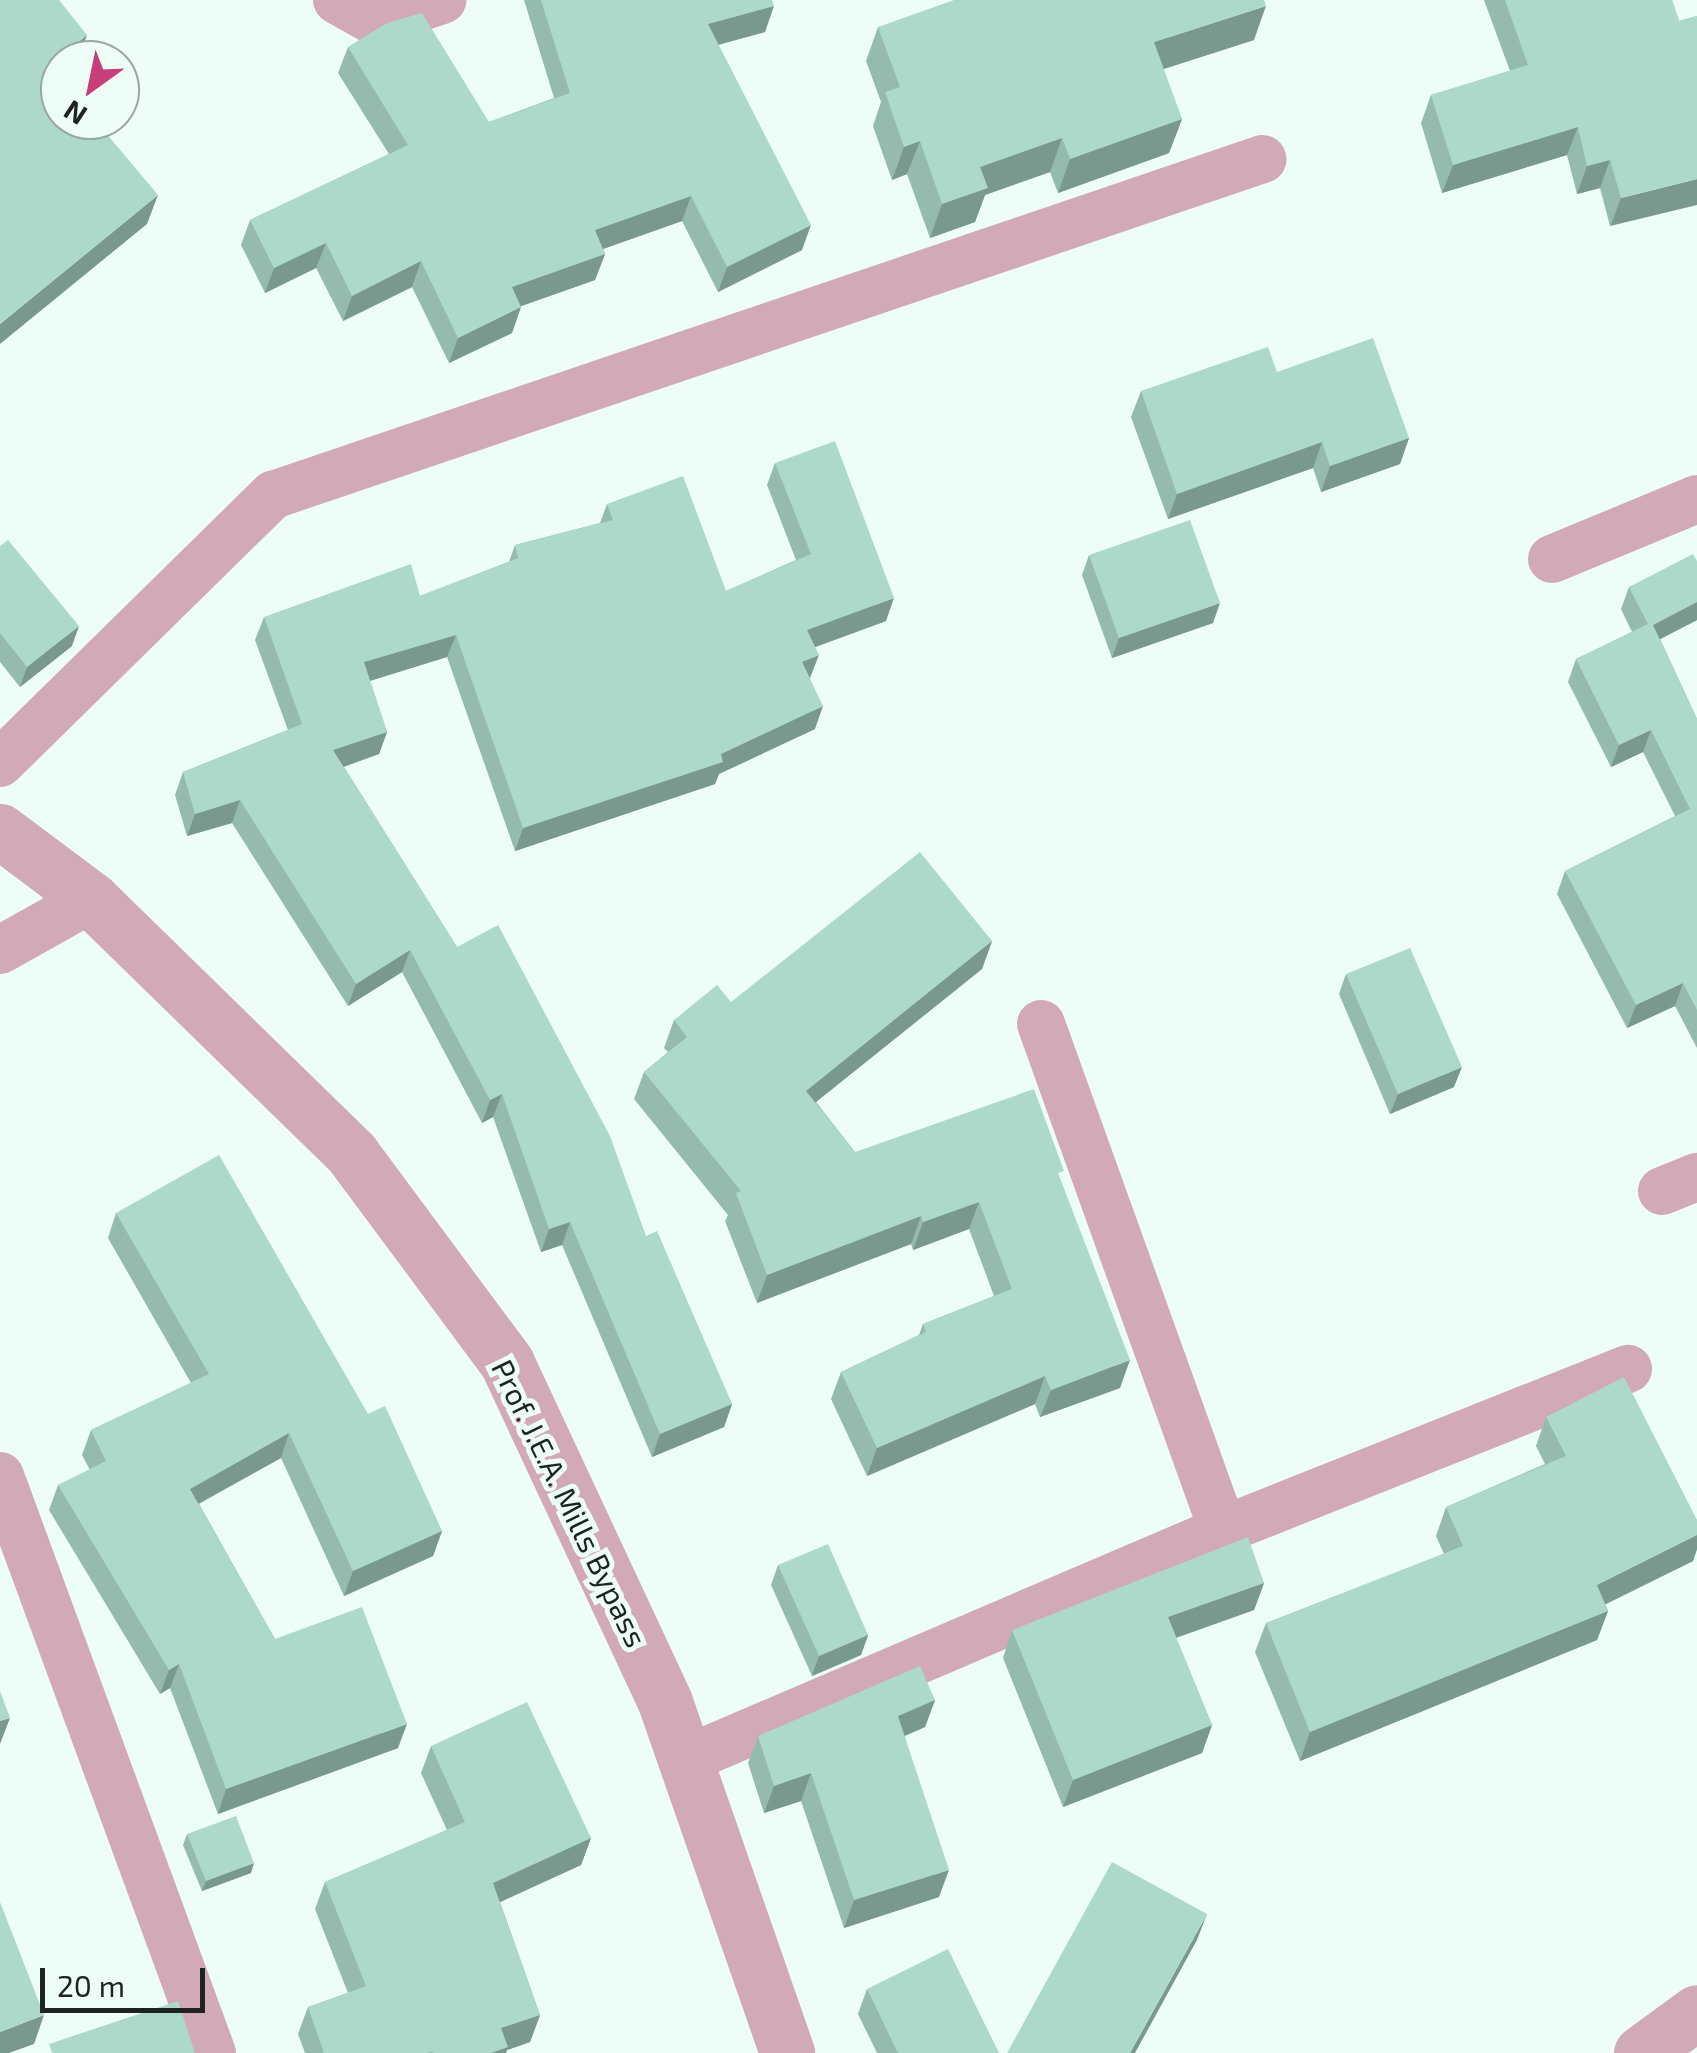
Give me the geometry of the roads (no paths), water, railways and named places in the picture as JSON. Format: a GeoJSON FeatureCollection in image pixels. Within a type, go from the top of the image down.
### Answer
{"type":"FeatureCollection","features":[{"type":"Feature","properties":{"kind":"street"},"geometry":{"type":"LineString","coordinates":[[337,0],[376,22],[442,0]]}},
{"type":"Feature","properties":{"kind":"street"},"geometry":{"type":"LineString","coordinates":[[0,763],[273,495],[1263,160]]}},
{"type":"Feature","properties":{"kind":"street"},"geometry":{"type":"LineString","coordinates":[[1552,560],[1697,499]]}},
{"type":"Feature","properties":{"kind":"street","name":"Prof. J.E.A. Mills Bypass"},"geometry":{"type":"LineString","coordinates":[[0,831],[91,899],[352,1154],[507,1363],[665,1702],[786,2053]]}},
{"type":"Feature","properties":{"kind":"street"},"geometry":{"type":"LineString","coordinates":[[0,950],[91,899]]}},
{"type":"Feature","properties":{"kind":"street"},"geometry":{"type":"LineString","coordinates":[[1041,1024],[1223,1530]]}},
{"type":"Feature","properties":{"kind":"street"},"geometry":{"type":"LineString","coordinates":[[685,1760],[1223,1530],[1628,1369]]}},
{"type":"Feature","properties":{"kind":"street"},"geometry":{"type":"LineString","coordinates":[[0,1476],[212,2053]]}},
{"type":"Feature","properties":{"kind":"street"},"geometry":{"type":"LineString","coordinates":[[1642,2053],[1697,2012]]}}]}
